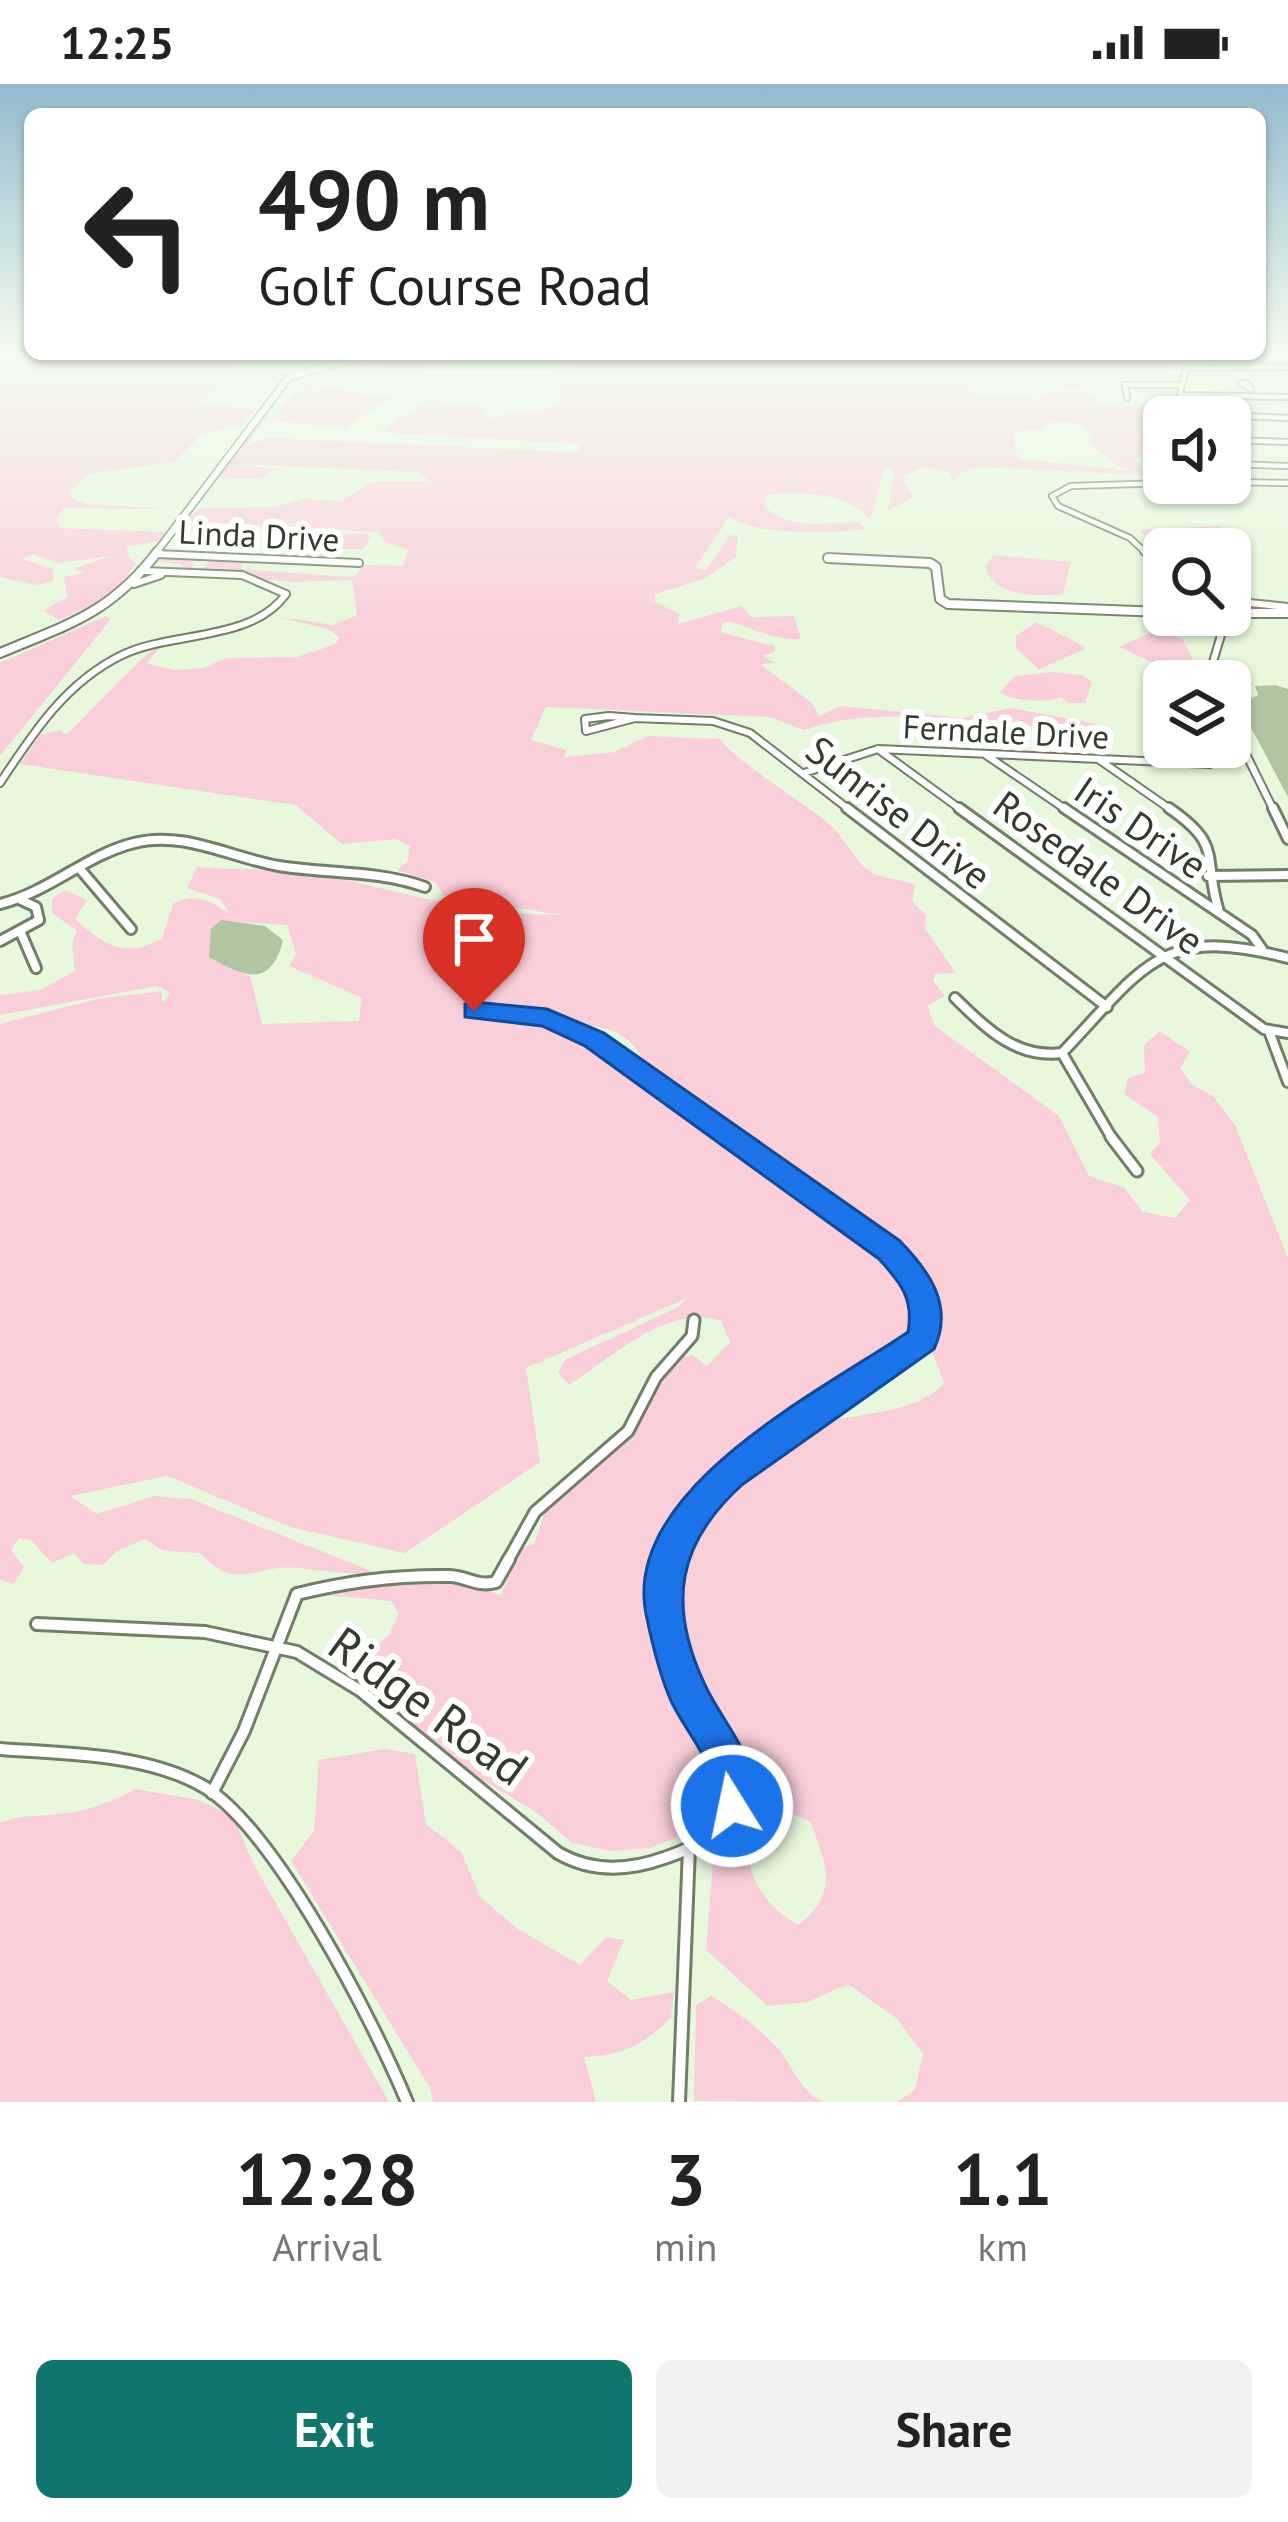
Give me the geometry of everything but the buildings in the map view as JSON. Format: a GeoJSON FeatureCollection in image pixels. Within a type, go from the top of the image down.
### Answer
{"type":"FeatureCollection","features":[{"type":"Feature","properties":{"kind":"street"},"geometry":{"type":"LineString","coordinates":[[0,653],[88,616],[134,584],[237,446]]}},
{"type":"Feature","properties":{"kind":"street"},"geometry":{"type":"LineString","coordinates":[[1251,465],[1288,466]]}},
{"type":"Feature","properties":{"kind":"street"},"geometry":{"type":"LineString","coordinates":[[1251,482],[1288,483]]}},
{"type":"Feature","properties":{"kind":"street"},"geometry":{"type":"LineString","coordinates":[[1143,484],[1071,486],[1053,493],[1058,506],[1112,528],[1143,554]]}},
{"type":"Feature","properties":{"kind":"street","name":"Linda Drive"},"geometry":{"type":"LineString","coordinates":[[157,554],[359,563]]}},
{"type":"Feature","properties":{"kind":"street"},"geometry":{"type":"LineString","coordinates":[[828,558],[930,563],[936,567],[940,599],[948,604],[1143,611]]}},
{"type":"Feature","properties":{"kind":"street"},"geometry":{"type":"LineString","coordinates":[[0,783],[46,714],[81,676],[166,636],[262,616],[278,608],[286,594],[274,582],[254,577],[144,572]]}},
{"type":"Feature","properties":{"kind":"street"},"geometry":{"type":"LineString","coordinates":[[134,584],[169,573]]}},
{"type":"Feature","properties":{"kind":"street"},"geometry":{"type":"LineString","coordinates":[[1251,604],[1288,610]]}},
{"type":"Feature","properties":{"kind":"street"},"geometry":{"type":"LineString","coordinates":[[1251,612],[1288,610]]}},
{"type":"Feature","properties":{"kind":"street","name":"Sunrise Drive"},"geometry":{"type":"LineString","coordinates":[[635,718],[595,733],[586,731],[587,718],[635,718],[697,719],[737,727],[805,773],[1107,1007]]}},
{"type":"Feature","properties":{"kind":"street","name":"Ferndale Drive"},"geometry":{"type":"LineString","coordinates":[[805,773],[878,749],[1143,761]]}},
{"type":"Feature","properties":{"kind":"street","name":"Rosedale Drive"},"geometry":{"type":"LineString","coordinates":[[878,749],[1269,1031],[1288,1033]]}},
{"type":"Feature","properties":{"kind":"street","name":"Iris Drive"},"geometry":{"type":"LineString","coordinates":[[984,754],[1256,938],[1263,950]]}},
{"type":"Feature","properties":{"kind":"street"},"geometry":{"type":"LineString","coordinates":[[1098,759],[1201,830],[1211,851],[1208,876],[1220,913]]}},
{"type":"Feature","properties":{"kind":"street"},"geometry":{"type":"LineString","coordinates":[[1251,764],[1288,839]]}},
{"type":"Feature","properties":{"kind":"street"},"geometry":{"type":"LineString","coordinates":[[0,904],[20,900],[118,848],[165,839],[283,867],[375,873],[425,886]]}},
{"type":"Feature","properties":{"kind":"street"},"geometry":{"type":"LineString","coordinates":[[80,869],[131,929]]}},
{"type":"Feature","properties":{"kind":"street"},"geometry":{"type":"LineString","coordinates":[[1208,876],[1288,875]]}},
{"type":"Feature","properties":{"kind":"street"},"geometry":{"type":"LineString","coordinates":[[0,941],[33,927],[40,914],[20,900]]}},
{"type":"Feature","properties":{"kind":"street"},"geometry":{"type":"LineString","coordinates":[[21,933],[36,968]]}},
{"type":"Feature","properties":{"kind":"street"},"geometry":{"type":"LineString","coordinates":[[955,998],[1011,1045],[1037,1055],[1062,1053],[1159,953],[1205,943],[1288,958]]}},
{"type":"Feature","properties":{"kind":"street"},"geometry":{"type":"LineString","coordinates":[[474,1011],[547,1018],[595,1039],[890,1250],[914,1276],[928,1308],[922,1339],[730,1473],[702,1498],[675,1541],[663,1591],[677,1667],[732,1768],[734,1786],[726,1819],[689,1848],[679,2102]]}},
{"type":"Feature","properties":{"kind":"street"},"geometry":{"type":"LineString","coordinates":[[1269,1031],[1288,1082]]}},
{"type":"Feature","properties":{"kind":"street"},"geometry":{"type":"LineString","coordinates":[[1062,1053],[1094,1115],[1137,1171]]}},
{"type":"Feature","properties":{"kind":"street"},"geometry":{"type":"LineString","coordinates":[[37,1624],[230,1635],[275,1645],[291,1601],[308,1588],[352,1580],[453,1576],[480,1586],[496,1582],[536,1512],[628,1431],[656,1377],[692,1336],[694,1320]]}},
{"type":"Feature","properties":{"kind":"street","name":"Ridge Road"},"geometry":{"type":"LineString","coordinates":[[212,1793],[244,1731],[275,1645],[334,1672],[455,1774],[520,1816],[563,1856],[639,1866],[689,1848]]}},
{"type":"Feature","properties":{"kind":"street"},"geometry":{"type":"LineString","coordinates":[[0,1749],[126,1764],[212,1793],[238,1814],[284,1880],[395,2073],[406,2102]]}},
{"type":"Feature","properties":{"kind":"shaded area"},"geometry":{"type":"Polygon","coordinates":[[[0,446],[190,446],[174,462],[88,474],[70,491],[71,498],[88,504],[168,509],[64,508],[55,520],[61,528],[167,532],[158,541],[127,547],[136,563],[113,595],[60,620],[43,611],[67,597],[64,577],[84,573],[73,569],[111,556],[59,563],[32,554],[23,559],[53,569],[53,581],[37,585],[0,577],[0,446]]]}},
{"type":"Feature","properties":{"kind":"shaded area"},"geometry":{"type":"Polygon","coordinates":[[[242,446],[580,450],[579,446],[1015,446],[1018,459],[1138,471],[1118,466],[1092,446],[1143,446],[1143,455],[1135,460],[1143,475],[978,467],[960,473],[953,482],[950,473],[924,467],[902,477],[913,497],[888,511],[894,469],[885,466],[870,521],[862,511],[837,499],[766,495],[764,506],[784,519],[860,522],[864,529],[774,530],[730,516],[695,568],[706,570],[730,535],[738,536],[736,557],[704,579],[655,594],[655,602],[679,614],[678,624],[742,606],[751,617],[794,616],[801,639],[724,622],[720,632],[774,646],[775,652],[763,656],[775,663],[760,664],[812,703],[819,716],[841,706],[963,718],[1010,708],[1092,723],[1103,733],[911,717],[837,721],[804,730],[769,717],[546,707],[531,740],[566,750],[565,757],[615,752],[648,736],[720,739],[828,823],[871,872],[915,885],[912,901],[926,915],[925,929],[956,973],[935,974],[933,981],[945,996],[927,1005],[935,1026],[1059,1116],[1089,1176],[1124,1188],[1143,1212],[1175,1218],[1190,1200],[1150,1154],[1160,1142],[1158,1117],[1124,1094],[1128,1079],[1145,1072],[1144,1045],[1160,1031],[1190,1052],[1180,1068],[1191,1084],[1213,1096],[1235,1125],[1288,1258],[1288,2102],[897,2102],[915,2090],[923,2054],[896,2018],[848,1984],[808,2002],[768,2006],[706,1950],[713,1863],[729,1835],[746,1845],[751,1870],[769,1901],[798,1925],[820,1902],[826,1877],[810,1821],[790,1813],[753,1812],[738,1757],[685,1651],[672,1590],[675,1566],[685,1542],[719,1495],[787,1440],[825,1423],[916,1402],[944,1383],[931,1349],[940,1314],[936,1294],[918,1263],[644,1063],[618,1033],[593,1026],[552,1028],[605,1048],[876,1243],[912,1285],[921,1309],[917,1336],[775,1423],[708,1477],[663,1541],[655,1590],[669,1675],[679,1707],[713,1763],[719,1785],[708,1825],[696,1820],[696,1830],[649,1848],[610,1851],[572,1843],[536,1812],[449,1760],[365,1683],[365,1654],[389,1635],[399,1613],[391,1601],[313,1594],[337,1584],[459,1581],[501,1595],[520,1549],[534,1544],[546,1510],[634,1433],[674,1359],[692,1355],[707,1366],[730,1342],[721,1321],[681,1319],[641,1336],[569,1385],[558,1372],[565,1360],[678,1307],[687,1298],[526,1368],[540,1462],[405,1553],[290,1527],[167,1476],[70,1496],[97,1514],[154,1496],[191,1499],[384,1576],[283,1568],[236,1574],[213,1565],[200,1553],[164,1551],[145,1539],[117,1551],[103,1565],[84,1564],[74,1553],[52,1563],[31,1540],[19,1538],[11,1550],[24,1567],[14,1584],[0,1580],[0,1024],[97,999],[161,991],[163,1004],[170,993],[157,986],[0,1015],[0,995],[40,990],[75,971],[72,943],[77,931],[52,913],[52,899],[65,890],[87,900],[75,919],[105,942],[125,948],[162,939],[173,904],[182,900],[203,900],[229,913],[220,899],[187,888],[197,867],[313,873],[473,907],[560,915],[444,896],[435,882],[397,870],[408,861],[410,846],[396,839],[342,844],[295,805],[20,764],[40,735],[59,730],[66,735],[165,643],[146,663],[174,670],[203,668],[226,658],[297,657],[336,644],[339,637],[328,629],[279,617],[333,625],[357,615],[352,580],[292,582],[185,572],[181,564],[159,562],[164,558],[193,560],[192,568],[202,569],[211,560],[242,562],[242,569],[349,577],[357,575],[362,565],[403,566],[408,550],[386,542],[378,532],[185,521],[200,508],[275,507],[303,499],[342,501],[372,482],[429,481],[418,472],[232,464],[275,469],[260,479],[219,478],[242,446]],[[221,921],[229,968],[250,976],[262,1024],[359,1021],[362,998],[289,966],[296,954],[287,925],[221,921]]]}},
{"type":"Feature","properties":{"kind":"shaded area"},"geometry":{"type":"Polygon","coordinates":[[[268,532],[371,537],[363,549],[336,549],[327,560],[305,559],[306,547],[282,544],[272,550],[268,532]]]}},
{"type":"Feature","properties":{"kind":"shaded area"},"geometry":{"type":"Polygon","coordinates":[[[994,555],[1071,562],[1063,594],[1029,595],[997,584],[985,566],[994,555]]]}},
{"type":"Feature","properties":{"kind":"shaded area"},"geometry":{"type":"Polygon","coordinates":[[[106,616],[111,619],[0,756],[0,663],[106,616]]]}},
{"type":"Feature","properties":{"kind":"shaded area"},"geometry":{"type":"Polygon","coordinates":[[[1036,622],[1085,649],[1039,669],[1016,648],[1016,636],[1036,622]]]}},
{"type":"Feature","properties":{"kind":"shaded area"},"geometry":{"type":"Polygon","coordinates":[[[1143,636],[1176,636],[1183,640],[1193,660],[1147,660],[1119,647],[1143,636]]]}},
{"type":"Feature","properties":{"kind":"shaded area"},"geometry":{"type":"Polygon","coordinates":[[[1082,675],[1092,682],[1085,703],[1068,703],[1062,697],[1021,700],[1000,692],[1015,676],[1082,675]]]}},
{"type":"Feature","properties":{"kind":"shaded area"},"geometry":{"type":"Polygon","coordinates":[[[1255,686],[1288,689],[1288,797],[1251,728],[1251,698],[1258,695],[1255,686]]]}},
{"type":"Feature","properties":{"kind":"shaded area"},"geometry":{"type":"Polygon","coordinates":[[[221,920],[265,926],[283,940],[271,966],[264,972],[245,973],[209,957],[211,929],[221,920]]]}},
{"type":"Feature","properties":{"kind":"shaded area"},"geometry":{"type":"Polygon","coordinates":[[[385,1749],[415,1754],[426,1824],[461,1852],[481,1898],[518,1929],[580,1965],[606,1937],[624,1940],[607,1981],[631,2000],[674,1992],[671,2018],[650,2036],[621,2051],[584,2057],[596,2102],[433,2102],[430,2088],[291,1861],[314,1831],[319,1760],[385,1749]]]}},
{"type":"Feature","properties":{"kind":"shaded area"},"geometry":{"type":"Polygon","coordinates":[[[135,1789],[199,1800],[233,1816],[253,1863],[389,2102],[0,2102],[0,1823],[89,1809],[135,1789]]]}},
{"type":"Feature","properties":{"kind":"shaded area"},"geometry":{"type":"Polygon","coordinates":[[[711,1996],[767,2037],[808,2092],[825,2102],[694,2101],[696,2005],[711,1996]]]}},
{"type":"Feature","properties":{"kind":"route"},"geometry":{"type":"LineString","coordinates":[[474,1011],[547,1018],[595,1039],[890,1250],[914,1276],[928,1308],[922,1339],[730,1473],[702,1498],[675,1541],[665,1571],[663,1610],[687,1691],[732,1768],[732,1806]]}}]}
